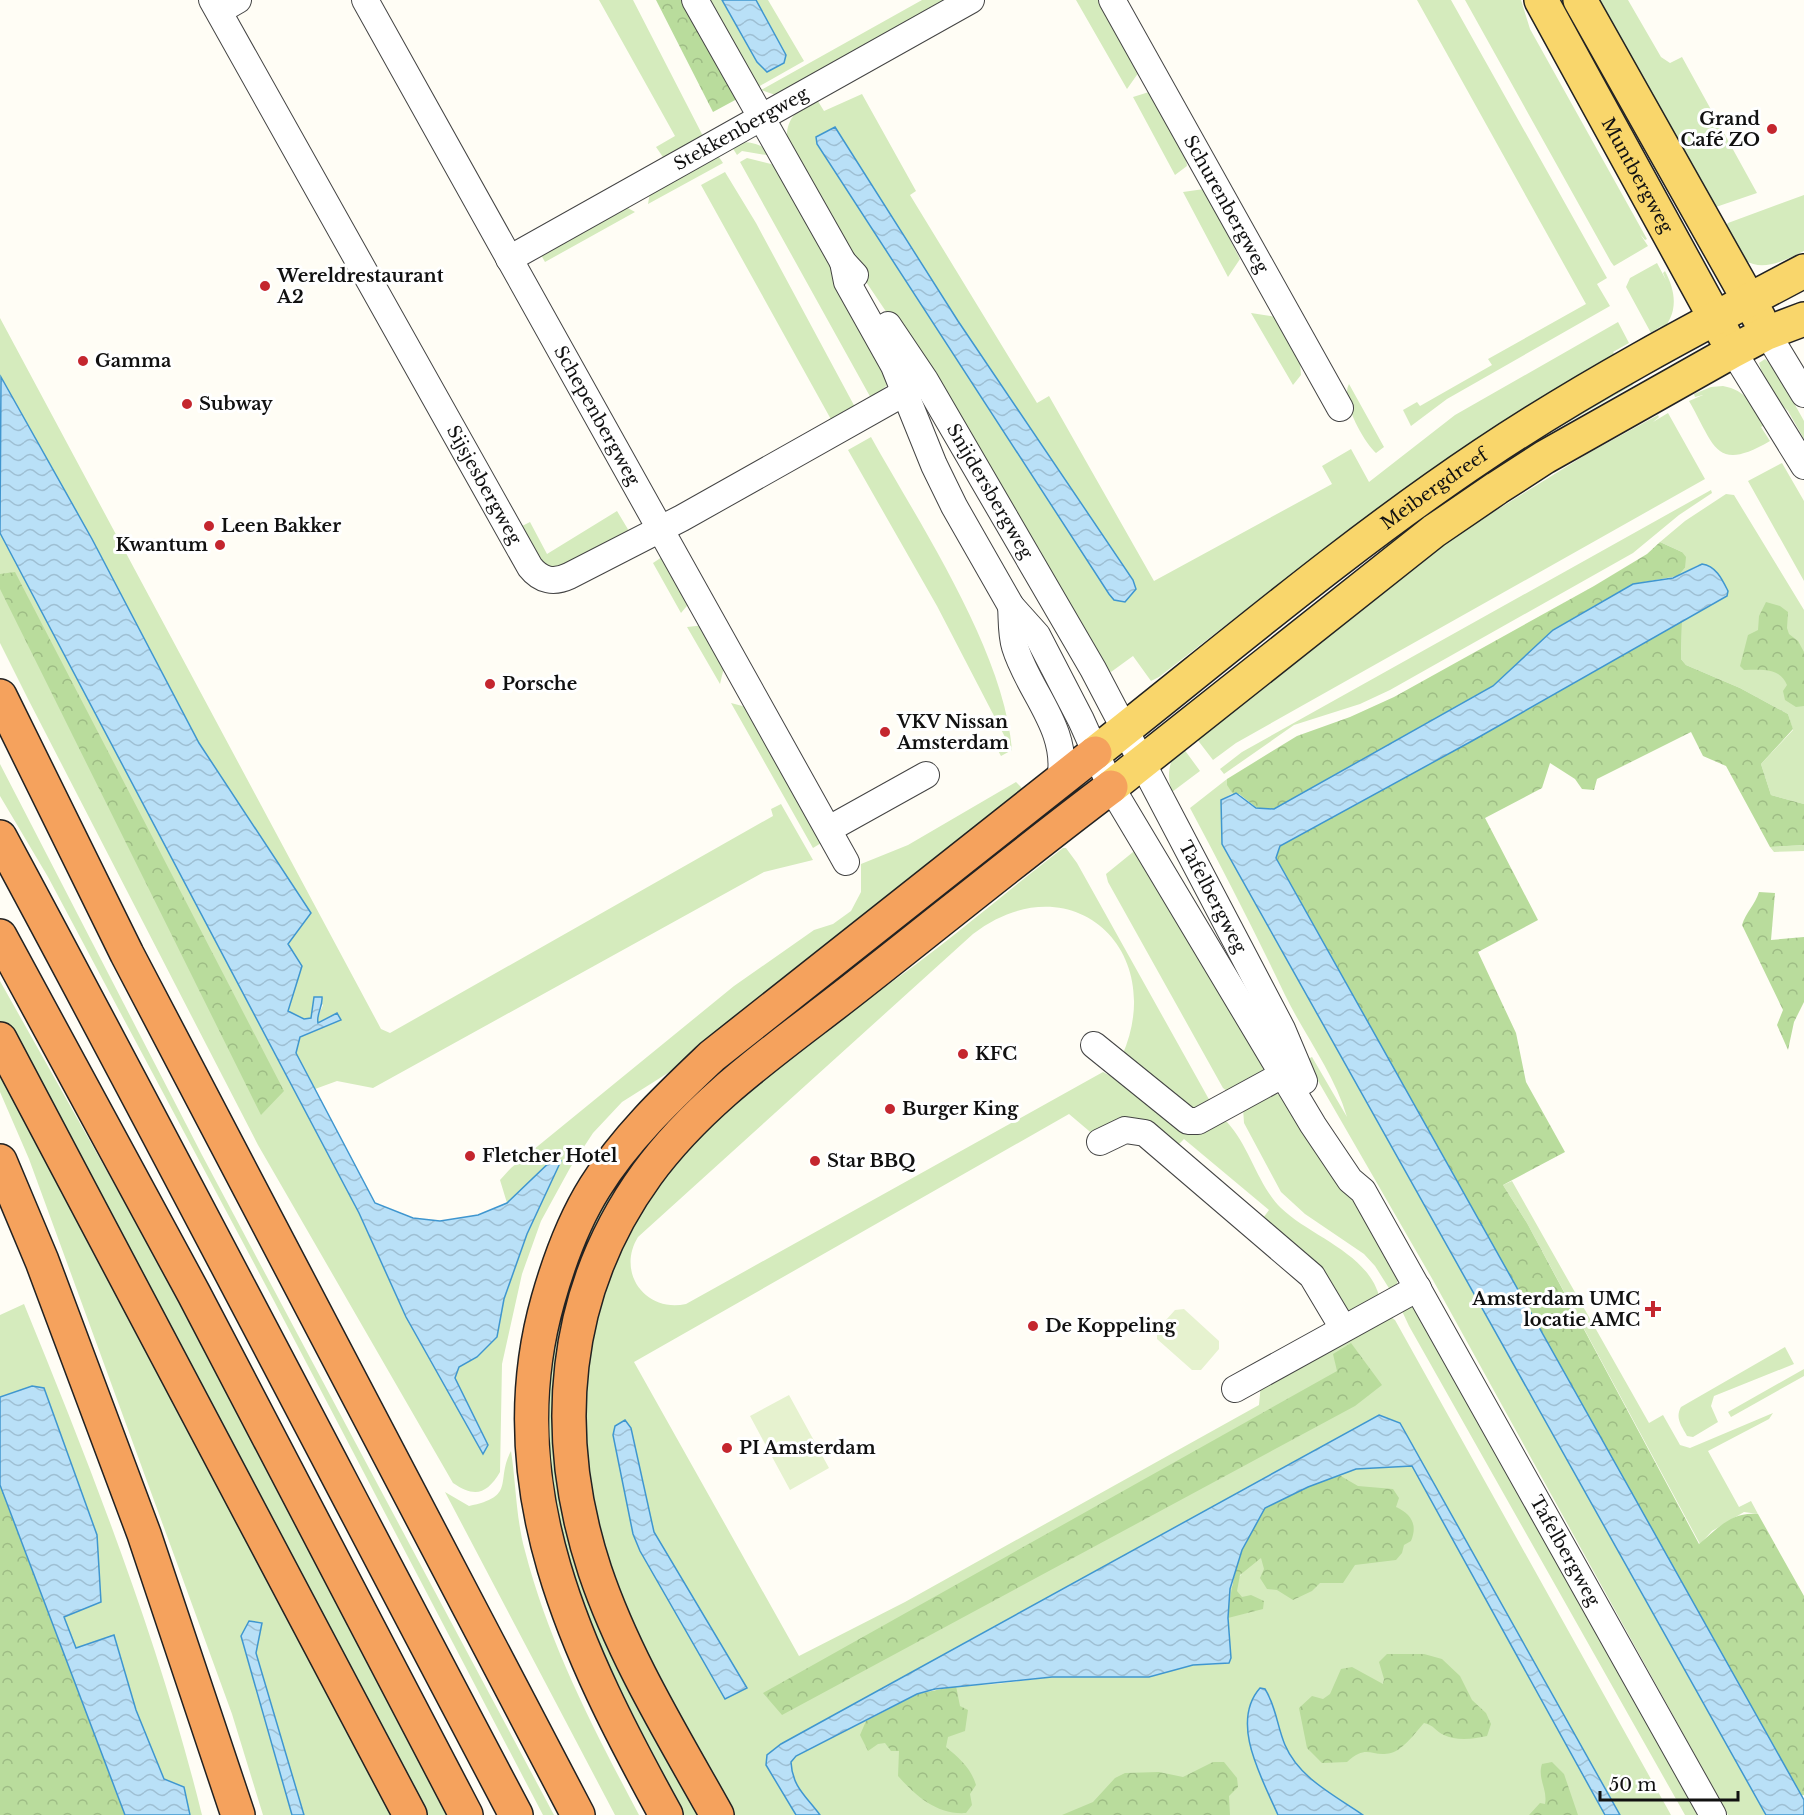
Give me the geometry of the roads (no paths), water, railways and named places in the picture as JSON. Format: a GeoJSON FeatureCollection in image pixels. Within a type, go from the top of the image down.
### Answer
{"type":"FeatureCollection","features":[{"type":"Feature","properties":{"kind":"highway"},"geometry":{"type":"LineString","coordinates":[[3,698],[127,954],[578,1815]]}},
{"type":"Feature","properties":{"kind":"highway"},"geometry":{"type":"LineString","coordinates":[[666,1815],[589,1665],[550,1556],[538,1510],[532,1461],[531,1393],[535,1352],[557,1268],[576,1222],[595,1187],[654,1111],[712,1056],[1095,753]]}},
{"type":"Feature","properties":{"kind":"highway"},"geometry":{"type":"LineString","coordinates":[[717,1815],[651,1698],[616,1624],[596,1572],[583,1528],[571,1465],[568,1396],[575,1335],[590,1283],[609,1238],[646,1174],[703,1113],[767,1057],[1111,787]]}},
{"type":"Feature","properties":{"kind":"highway"},"geometry":{"type":"LineString","coordinates":[[0,837],[149,1113],[231,1276],[516,1815]]}},
{"type":"Feature","properties":{"kind":"highway"},"geometry":{"type":"LineString","coordinates":[[0,936],[194,1294],[466,1815]]}},
{"type":"Feature","properties":{"kind":"highway"},"geometry":{"type":"LineString","coordinates":[[0,1039],[410,1815]]}},
{"type":"Feature","properties":{"kind":"highway"},"geometry":{"type":"LineString","coordinates":[[0,1161],[42,1261],[144,1534],[238,1815]]}},
{"type":"Feature","properties":{"kind":"highway"},"geometry":{"type":"LineString","coordinates":[[226,1780],[233,1815]]}},
{"type":"Feature","properties":{"kind":"main road","name":"Muntbergweg"},"geometry":{"type":"LineString","coordinates":[[1541,0],[1733,351]]}},
{"type":"Feature","properties":{"kind":"main road","name":"Muntbergweg"},"geometry":{"type":"LineString","coordinates":[[1580,0],[1767,333]]}},
{"type":"Feature","properties":{"kind":"main road","name":"Meibergdreef"},"geometry":{"type":"LineString","coordinates":[[1095,753],[1363,540],[1481,456],[1593,385],[1715,317],[1804,271]]}},
{"type":"Feature","properties":{"kind":"main road","name":"Meibergdreef"},"geometry":{"type":"LineString","coordinates":[[1111,787],[1434,531],[1545,457],[1733,351],[1767,333],[1804,319]]}},
{"type":"Feature","properties":{"kind":"street","name":"Schepenbergweg"},"geometry":{"type":"LineString","coordinates":[[365,0],[830,829],[846,862]]}},
{"type":"Feature","properties":{"kind":"street","name":"Snijdersbergweg"},"geometry":{"type":"LineString","coordinates":[[695,0],[843,262],[848,282],[894,366],[915,387],[1093,669],[1124,730]]}},
{"type":"Feature","properties":{"kind":"street","name":"Stekkenbergweg"},"geometry":{"type":"LineString","coordinates":[[509,259],[971,0]]}},
{"type":"Feature","properties":{"kind":"street","name":"Schurenbergweg"},"geometry":{"type":"LineString","coordinates":[[1112,0],[1340,408]]}},
{"type":"Feature","properties":{"kind":"street","name":"Sijsjesbergweg"},"geometry":{"type":"LineString","coordinates":[[223,4],[534,572],[545,579],[562,579],[660,528],[915,387]]}},
{"type":"Feature","properties":{"kind":"street"},"geometry":{"type":"LineString","coordinates":[[1767,333],[1804,394]]}},
{"type":"Feature","properties":{"kind":"street"},"geometry":{"type":"LineString","coordinates":[[1733,351],[1804,466]]}},
{"type":"Feature","properties":{"kind":"street","name":"Snijdersbergweg"},"geometry":{"type":"LineString","coordinates":[[915,387],[934,465],[1011,606],[1037,635],[1095,753]]}},
{"type":"Feature","properties":{"kind":"street","name":"Snijdersbergweg"},"geometry":{"type":"LineString","coordinates":[[1011,606],[1015,647],[1059,738],[1062,762],[1059,781]]}},
{"type":"Feature","properties":{"kind":"street","name":"Tafelbergweg"},"geometry":{"type":"LineString","coordinates":[[1124,730],[1278,1020],[1291,1070],[1313,1125],[1350,1180],[1363,1191],[1713,1815]]}},
{"type":"Feature","properties":{"kind":"street","name":"Tafelbergweg"},"geometry":{"type":"LineString","coordinates":[[1095,753],[1111,787],[1291,1070]]}},
{"type":"Feature","properties":{"kind":"street"},"geometry":{"type":"LineString","coordinates":[[830,829],[926,775]]}},
{"type":"Feature","properties":{"kind":"street"},"geometry":{"type":"LineString","coordinates":[[1094,1045],[1188,1121],[1198,1120],[1291,1070]]}},
{"type":"Feature","properties":{"kind":"street"},"geometry":{"type":"LineString","coordinates":[[1100,1142],[1125,1130],[1144,1133],[1312,1276],[1343,1328]]}},
{"type":"Feature","properties":{"kind":"street"},"geometry":{"type":"LineString","coordinates":[[1235,1389],[1418,1288]]}},
{"type":"Feature","properties":{"kind":"water"},"geometry":{"type":"Polygon","coordinates":[[[722,0],[756,0],[786,55],[784,63],[767,72],[757,62],[722,0]]]}},
{"type":"Feature","properties":{"kind":"water"},"geometry":{"type":"Polygon","coordinates":[[[835,127],[958,321],[1133,580],[1136,589],[1125,602],[1114,600],[1109,594],[817,144],[816,137],[835,127]]]}},
{"type":"Feature","properties":{"kind":"water"},"geometry":{"type":"Polygon","coordinates":[[[1,377],[92,539],[199,743],[311,913],[288,944],[302,966],[288,1011],[304,1019],[311,1018],[314,997],[322,997],[318,1023],[337,1013],[341,1020],[300,1037],[296,1053],[375,1203],[413,1218],[440,1221],[478,1215],[507,1203],[554,1158],[561,1161],[527,1234],[504,1299],[497,1337],[477,1357],[459,1367],[455,1378],[488,1445],[483,1454],[406,1317],[359,1213],[0,533],[1,377]]]}},
{"type":"Feature","properties":{"kind":"water"},"geometry":{"type":"Polygon","coordinates":[[[1702,564],[1711,567],[1718,574],[1728,591],[1727,596],[1472,741],[1280,846],[1276,858],[1804,1800],[1804,1815],[1766,1815],[1222,844],[1221,800],[1236,793],[1256,808],[1274,809],[1493,686],[1553,630],[1633,584],[1673,578],[1702,564]]]}},
{"type":"Feature","properties":{"kind":"water"},"geometry":{"type":"Polygon","coordinates":[[[32,1386],[44,1388],[97,1535],[101,1602],[64,1617],[76,1648],[114,1635],[136,1710],[164,1779],[184,1787],[190,1815],[125,1815],[0,1485],[0,1397],[32,1386]]]}},
{"type":"Feature","properties":{"kind":"water"},"geometry":{"type":"Polygon","coordinates":[[[1379,1415],[1400,1423],[1620,1815],[1605,1815],[1412,1466],[1356,1469],[1308,1487],[1265,1508],[1242,1550],[1230,1589],[1228,1618],[1231,1658],[1229,1663],[1193,1665],[1149,1677],[1052,1677],[935,1689],[917,1694],[796,1756],[791,1762],[794,1778],[820,1815],[796,1815],[766,1765],[767,1755],[781,1744],[1379,1415]]]}},
{"type":"Feature","properties":{"kind":"water"},"geometry":{"type":"Polygon","coordinates":[[[625,1420],[631,1428],[654,1532],[747,1688],[725,1699],[640,1551],[633,1534],[613,1435],[615,1426],[625,1420]]]}},
{"type":"Feature","properties":{"kind":"water"},"geometry":{"type":"Polygon","coordinates":[[[249,1621],[262,1623],[256,1653],[304,1815],[292,1815],[241,1636],[249,1621]]]}},
{"type":"Feature","properties":{"kind":"water"},"geometry":{"type":"Polygon","coordinates":[[[1260,1688],[1265,1689],[1269,1696],[1285,1745],[1299,1767],[1318,1785],[1363,1815],[1278,1815],[1258,1769],[1248,1734],[1251,1702],[1260,1688]]]}},
{"type":"Feature","properties":{"kind":"place","name":"Grand Café ZO"},"geometry":{"type":"Point","coordinates":[1772,129]}},
{"type":"Feature","properties":{"kind":"place","name":"Wereldrestaurant A2"},"geometry":{"type":"Point","coordinates":[265,286]}},
{"type":"Feature","properties":{"kind":"place","name":"Gamma"},"geometry":{"type":"Point","coordinates":[83,361]}},
{"type":"Feature","properties":{"kind":"place","name":"Subway"},"geometry":{"type":"Point","coordinates":[187,404]}},
{"type":"Feature","properties":{"kind":"place","name":"Leen Bakker"},"geometry":{"type":"Point","coordinates":[209,526]}},
{"type":"Feature","properties":{"kind":"place","name":"Kwantum"},"geometry":{"type":"Point","coordinates":[220,545]}},
{"type":"Feature","properties":{"kind":"place","name":"Porsche"},"geometry":{"type":"Point","coordinates":[490,684]}},
{"type":"Feature","properties":{"kind":"place","name":"VKV Nissan Amsterdam"},"geometry":{"type":"Point","coordinates":[885,732]}},
{"type":"Feature","properties":{"kind":"place","name":"KFC"},"geometry":{"type":"Point","coordinates":[963,1054]}},
{"type":"Feature","properties":{"kind":"place","name":"Burger King"},"geometry":{"type":"Point","coordinates":[890,1109]}},
{"type":"Feature","properties":{"kind":"place","name":"Fletcher Hotel"},"geometry":{"type":"Point","coordinates":[470,1156]}},
{"type":"Feature","properties":{"kind":"place","name":"Star BBQ"},"geometry":{"type":"Point","coordinates":[815,1161]}},
{"type":"Feature","properties":{"kind":"place","name":"Amsterdam UMC locatie AMC"},"geometry":{"type":"Point","coordinates":[1653,1309]}},
{"type":"Feature","properties":{"kind":"place","name":"De Koppeling"},"geometry":{"type":"Point","coordinates":[1033,1326]}},
{"type":"Feature","properties":{"kind":"place","name":"PI Amsterdam"},"geometry":{"type":"Point","coordinates":[727,1448]}}]}
